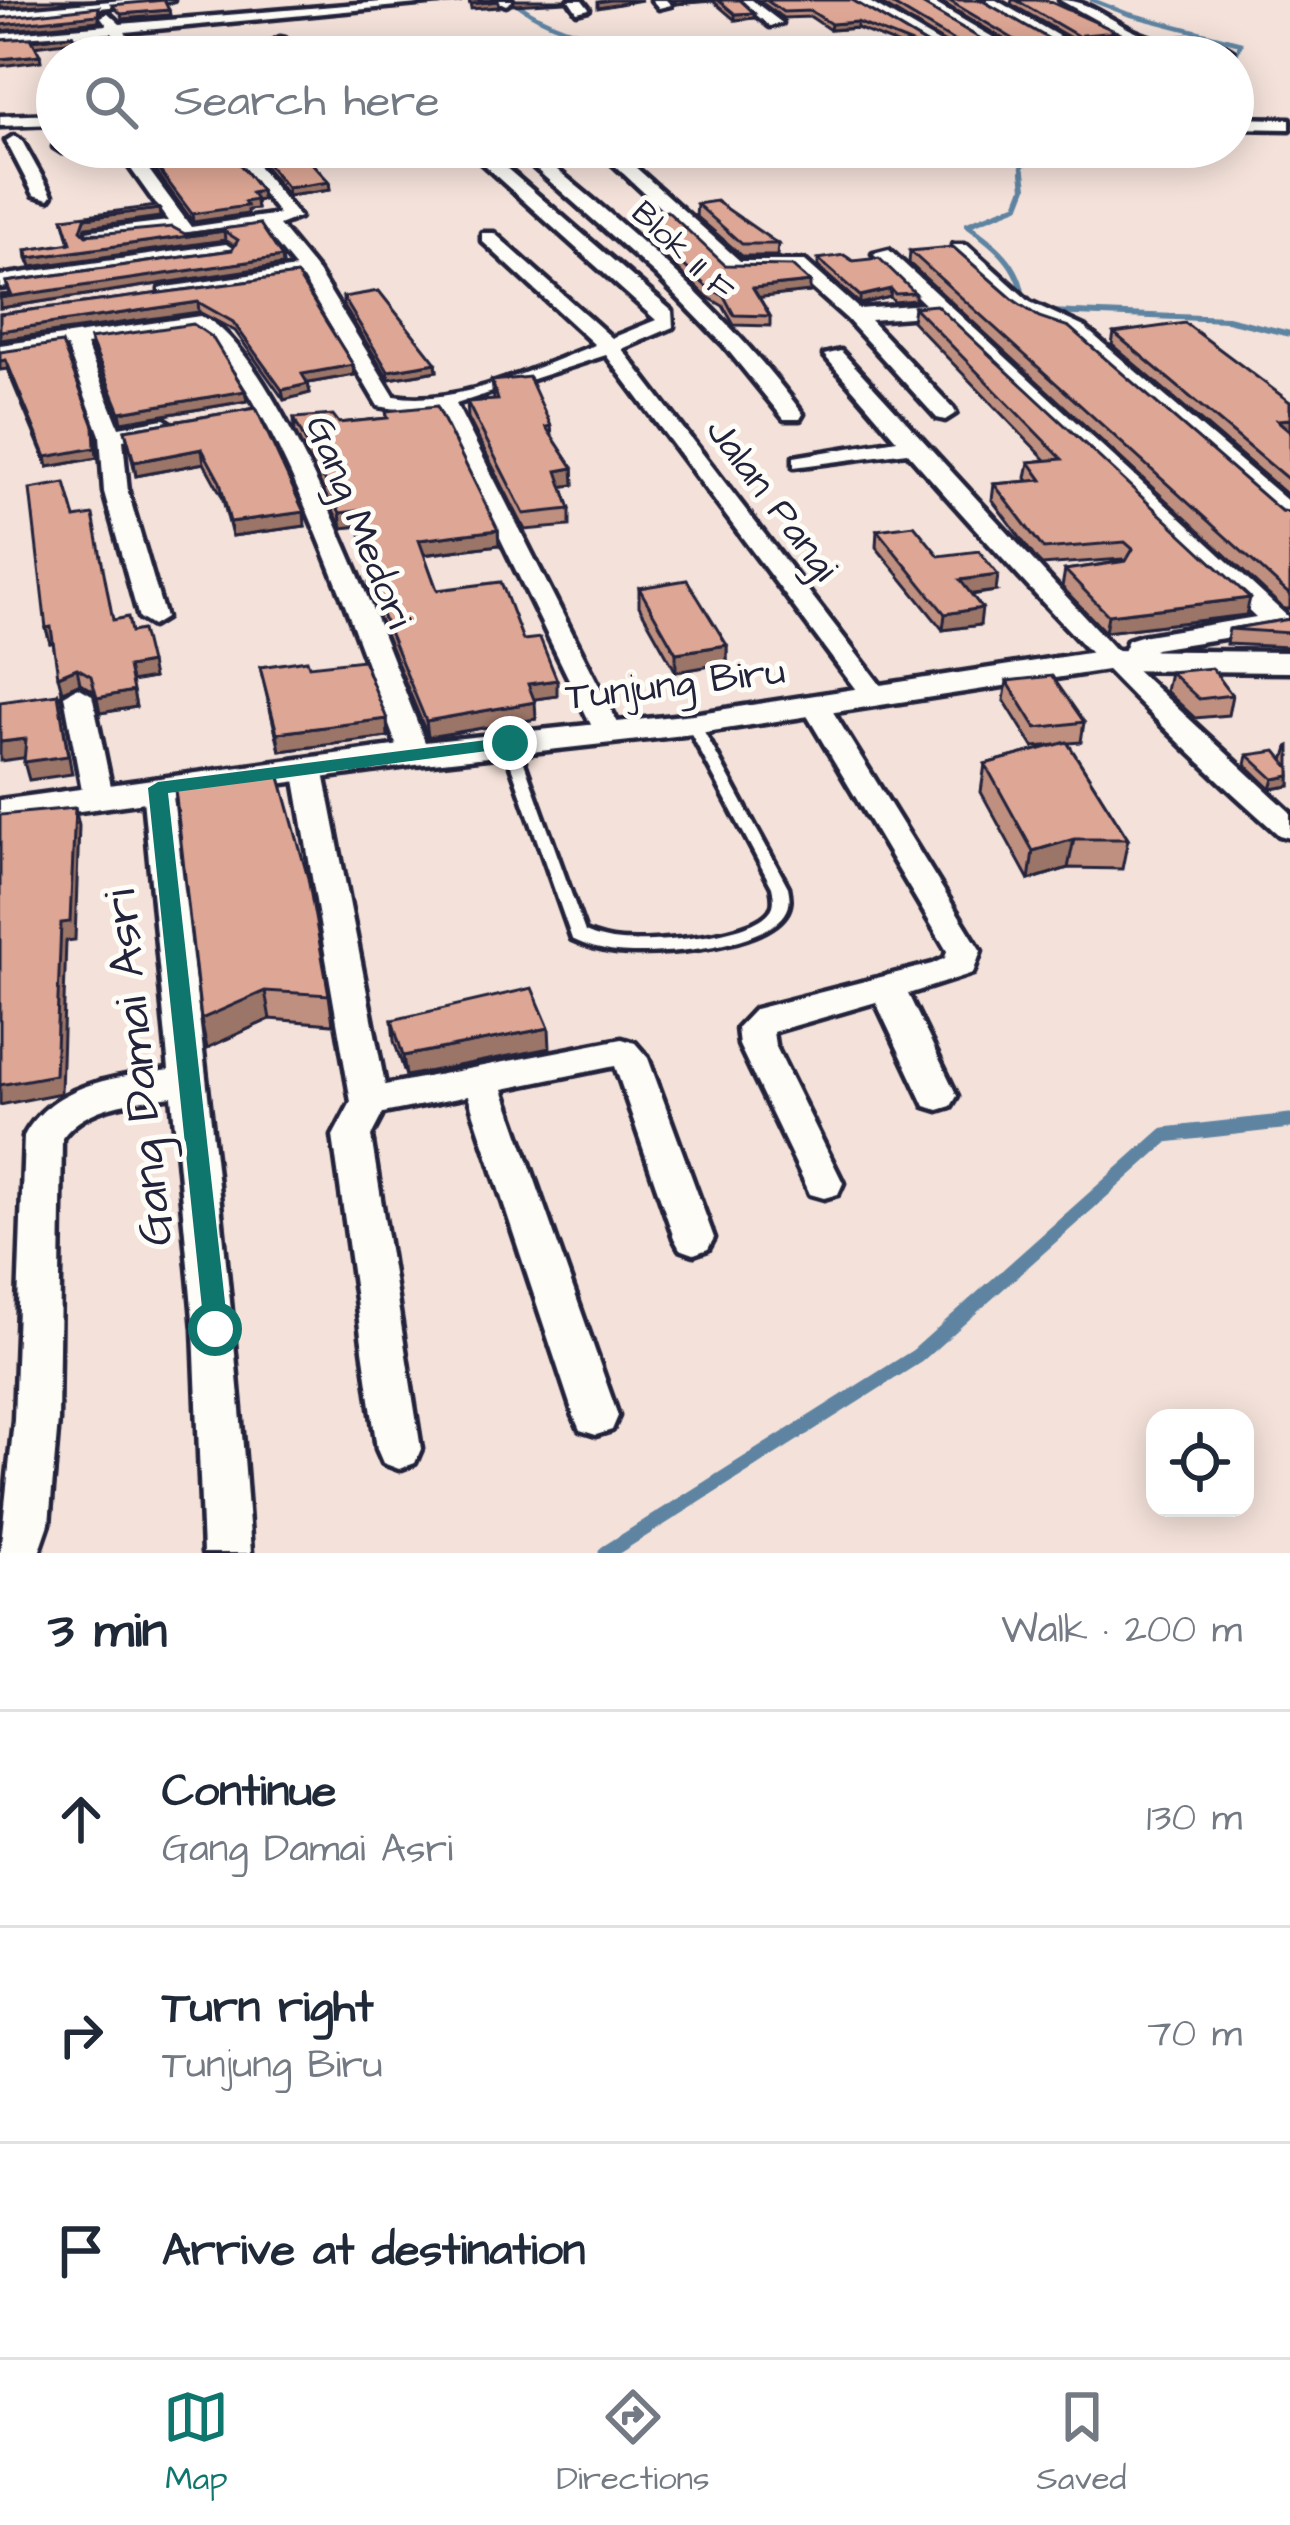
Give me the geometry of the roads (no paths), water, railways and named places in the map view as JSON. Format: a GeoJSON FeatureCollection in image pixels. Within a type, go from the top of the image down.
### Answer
{"type":"FeatureCollection","features":[{"type":"Feature","properties":{"kind":"street"},"geometry":{"type":"LineString","coordinates":[[0,15],[167,0]]}},
{"type":"Feature","properties":{"kind":"street"},"geometry":{"type":"LineString","coordinates":[[67,36],[306,5],[453,0]]}},
{"type":"Feature","properties":{"kind":"street"},"geometry":{"type":"LineString","coordinates":[[744,0],[775,23]]}},
{"type":"Feature","properties":{"kind":"street"},"geometry":{"type":"LineString","coordinates":[[857,0],[920,36]]}},
{"type":"Feature","properties":{"kind":"street"},"geometry":{"type":"LineString","coordinates":[[920,0],[983,36]]}},
{"type":"Feature","properties":{"kind":"street"},"geometry":{"type":"LineString","coordinates":[[986,0],[1063,36]]}},
{"type":"Feature","properties":{"kind":"street"},"geometry":{"type":"LineString","coordinates":[[1012,0],[1072,36]]}},
{"type":"Feature","properties":{"kind":"street"},"geometry":{"type":"LineString","coordinates":[[1066,0],[1135,36]]}},
{"type":"Feature","properties":{"kind":"street"},"geometry":{"type":"LineString","coordinates":[[225,36],[320,27],[306,5]]}},
{"type":"Feature","properties":{"kind":"street"},"geometry":{"type":"LineString","coordinates":[[102,7],[121,36]]}},
{"type":"Feature","properties":{"kind":"street"},"geometry":{"type":"LineString","coordinates":[[2,47],[36,41]]}},
{"type":"Feature","properties":{"kind":"street"},"geometry":{"type":"LineString","coordinates":[[0,121],[36,119]]}},
{"type":"Feature","properties":{"kind":"street"},"geometry":{"type":"LineString","coordinates":[[1254,123],[1290,124]]}},
{"type":"Feature","properties":{"kind":"street"},"geometry":{"type":"LineString","coordinates":[[7,142],[43,195]]}},
{"type":"Feature","properties":{"kind":"street"},"geometry":{"type":"LineString","coordinates":[[138,168],[177,225],[193,234],[290,217],[252,168]]}},
{"type":"Feature","properties":{"kind":"street"},"geometry":{"type":"LineString","coordinates":[[267,222],[309,272],[386,401],[401,406],[443,399],[611,347],[666,323],[665,315],[496,168]]}},
{"type":"Feature","properties":{"kind":"street","name":"Blok II F"},"geometry":{"type":"LineString","coordinates":[[545,168],[626,233],[722,328],[792,414]]}},
{"type":"Feature","properties":{"kind":"street"},"geometry":{"type":"LineString","coordinates":[[626,168],[735,267],[798,266],[854,315],[945,413]]}},
{"type":"Feature","properties":{"kind":"street"},"geometry":{"type":"LineString","coordinates":[[93,235],[177,225]]}},
{"type":"Feature","properties":{"kind":"street","name":"Jalan Pangi"},"geometry":{"type":"LineString","coordinates":[[488,236],[611,347],[875,695]]}},
{"type":"Feature","properties":{"kind":"street"},"geometry":{"type":"LineString","coordinates":[[0,282],[230,249]]}},
{"type":"Feature","properties":{"kind":"street"},"geometry":{"type":"LineString","coordinates":[[960,249],[1023,306],[1078,331],[1290,516]]}},
{"type":"Feature","properties":{"kind":"street"},"geometry":{"type":"LineString","coordinates":[[882,254],[1283,622]]}},
{"type":"Feature","properties":{"kind":"street"},"geometry":{"type":"LineString","coordinates":[[140,297],[309,272]]}},
{"type":"Feature","properties":{"kind":"street"},"geometry":{"type":"LineString","coordinates":[[854,315],[944,309]]}},
{"type":"Feature","properties":{"kind":"street","name":"Gang Medori"},"geometry":{"type":"LineString","coordinates":[[74,340],[107,326],[200,322],[219,328],[272,407],[415,754]]}},
{"type":"Feature","properties":{"kind":"street"},"geometry":{"type":"LineString","coordinates":[[0,351],[74,340],[111,435],[116,491],[152,617]]}},
{"type":"Feature","properties":{"kind":"street"},"geometry":{"type":"LineString","coordinates":[[833,355],[1033,579],[1120,660],[1214,764],[1290,828]]}},
{"type":"Feature","properties":{"kind":"street"},"geometry":{"type":"LineString","coordinates":[[443,399],[610,735]]}},
{"type":"Feature","properties":{"kind":"street"},"geometry":{"type":"LineString","coordinates":[[235,414],[272,407]]}},
{"type":"Feature","properties":{"kind":"street"},"geometry":{"type":"LineString","coordinates":[[111,435],[198,420]]}},
{"type":"Feature","properties":{"kind":"street"},"geometry":{"type":"LineString","coordinates":[[802,463],[913,444]]}},
{"type":"Feature","properties":{"kind":"street"},"geometry":{"type":"LineString","coordinates":[[1033,579],[1073,574]]}},
{"type":"Feature","properties":{"kind":"street"},"geometry":{"type":"LineString","coordinates":[[1120,660],[1151,641],[1283,622]]}},
{"type":"Feature","properties":{"kind":"street","name":"Tunjung Biru"},"geometry":{"type":"LineString","coordinates":[[0,811],[415,754],[693,724],[1120,660],[1290,662]]}},
{"type":"Feature","properties":{"kind":"street"},"geometry":{"type":"LineString","coordinates":[[78,695],[98,796]]}},
{"type":"Feature","properties":{"kind":"street"},"geometry":{"type":"LineString","coordinates":[[816,706],[964,951],[961,965],[766,1018],[755,1028],[757,1045],[824,1183]]}},
{"type":"Feature","properties":{"kind":"street"},"geometry":{"type":"LineString","coordinates":[[308,768],[370,1102],[352,1136],[398,1449]]}},
{"type":"Feature","properties":{"kind":"street","name":"Gang Damai Asri"},"geometry":{"type":"LineString","coordinates":[[158,788],[215,1329],[227,1553]]}},
{"type":"Feature","properties":{"kind":"street"},"geometry":{"type":"LineString","coordinates":[[886,985],[938,1096]]}},
{"type":"Feature","properties":{"kind":"street"},"geometry":{"type":"LineString","coordinates":[[370,1102],[622,1052],[629,1058],[694,1238]]}},
{"type":"Feature","properties":{"kind":"street"},"geometry":{"type":"LineString","coordinates":[[480,1077],[596,1416]]}},
{"type":"Feature","properties":{"kind":"street"},"geometry":{"type":"LineString","coordinates":[[0,1552],[17,1549],[26,1524],[34,1435],[44,1136],[60,1114],[74,1106],[190,1080]]}},
{"type":"Feature","properties":{"kind":"lane"},"geometry":{"type":"LineString","coordinates":[[510,743],[578,935],[589,945],[635,949],[754,931],[776,917],[783,902],[780,887],[693,724]]}},
{"type":"Feature","properties":{"kind":"waterway"},"geometry":{"type":"LineString","coordinates":[[513,0],[536,16],[592,36]]}},
{"type":"Feature","properties":{"kind":"waterway"},"geometry":{"type":"LineString","coordinates":[[1092,0],[1214,36]]}},
{"type":"Feature","properties":{"kind":"waterway"},"geometry":{"type":"LineString","coordinates":[[1022,168],[1023,175]]}},
{"type":"Feature","properties":{"kind":"waterway"},"geometry":{"type":"LineString","coordinates":[[1023,172],[1025,187],[1018,205],[967,225],[1004,256],[1017,275],[1023,299],[1033,304]]}},
{"type":"Feature","properties":{"kind":"waterway"},"geometry":{"type":"LineString","coordinates":[[1050,312],[1227,319],[1290,334]]}},
{"type":"Feature","properties":{"kind":"waterway"},"geometry":{"type":"LineString","coordinates":[[606,1553],[917,1356],[1165,1135],[1290,1121]]}}]}
